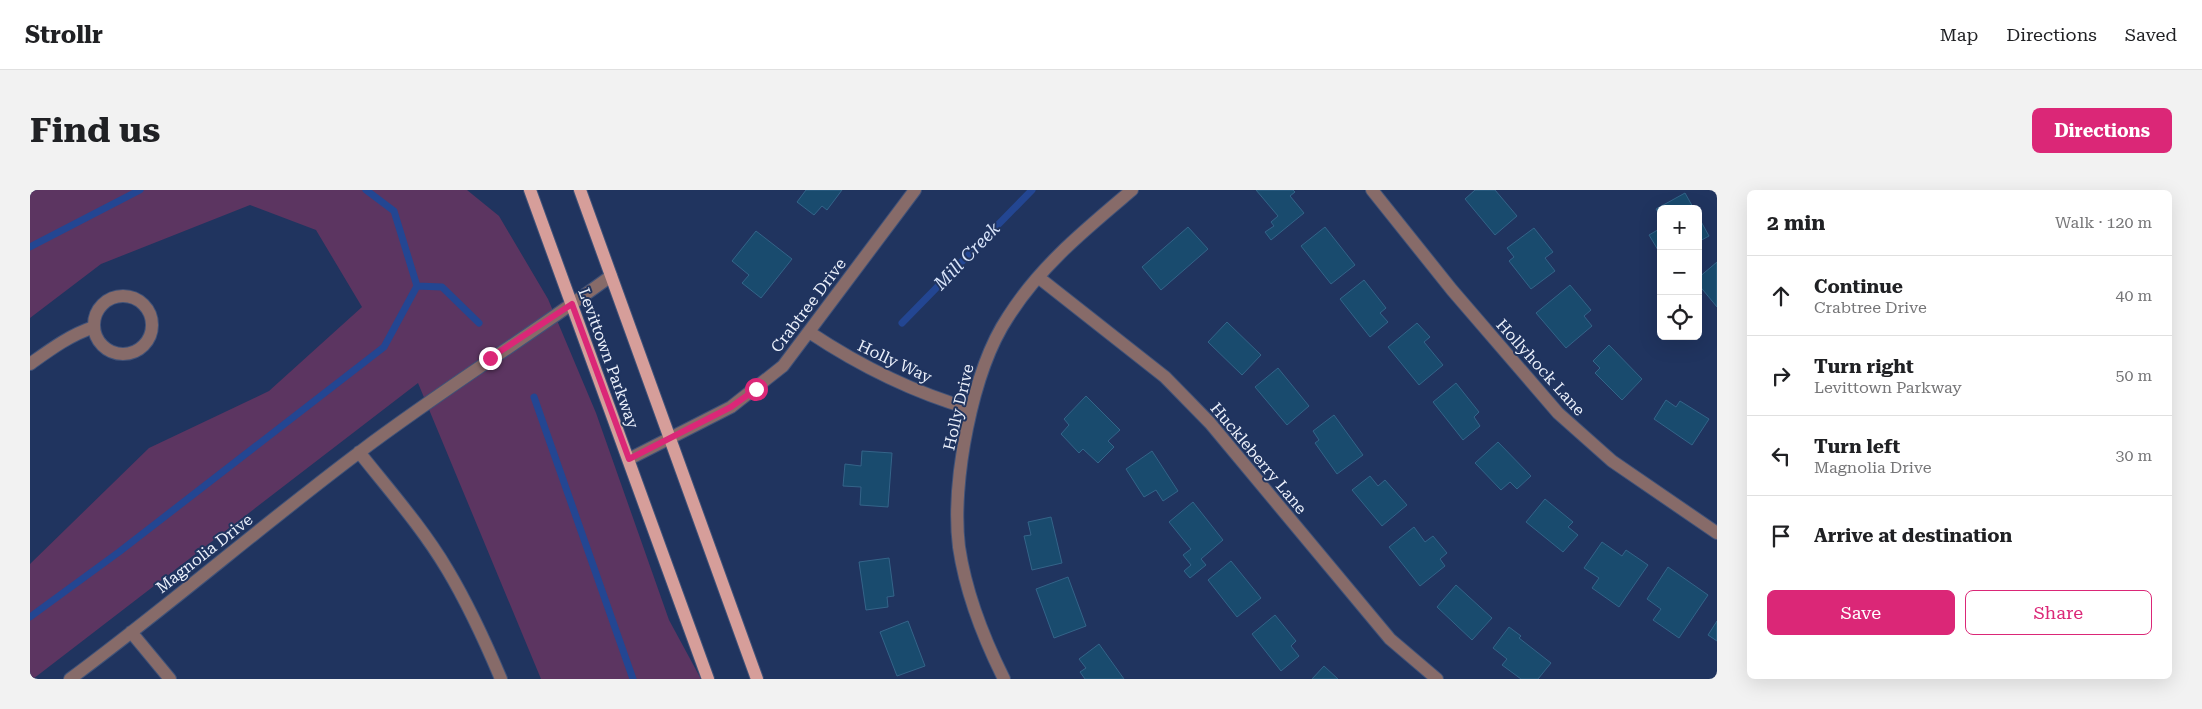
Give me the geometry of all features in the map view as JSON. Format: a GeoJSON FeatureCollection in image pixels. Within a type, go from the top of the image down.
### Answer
{"type":"FeatureCollection","features":[{"type":"Feature","properties":{"kind":"main road","name":"Levittown Parkway"},"geometry":{"type":"LineString","coordinates":[[530,190],[708,679]]}},
{"type":"Feature","properties":{"kind":"main road","name":"Levittown Parkway"},"geometry":{"type":"LineString","coordinates":[[580,190],[757,679]]}},
{"type":"Feature","properties":{"kind":"street","name":"Crabtree Drive"},"geometry":{"type":"LineString","coordinates":[[629,459],[731,407],[784,366],[915,190]]}},
{"type":"Feature","properties":{"kind":"street","name":"Holly Drive"},"geometry":{"type":"LineString","coordinates":[[1004,679],[982,632],[967,587],[958,527],[962,467],[971,409],[978,380],[992,344],[1008,316],[1038,277],[1063,248],[1132,190]]}},
{"type":"Feature","properties":{"kind":"street","name":"Hollyhock Lane"},"geometry":{"type":"LineString","coordinates":[[1372,190],[1452,290],[1558,413],[1612,461],[1717,534]]}},
{"type":"Feature","properties":{"kind":"street","name":"Magnolia Drive"},"geometry":{"type":"LineString","coordinates":[[70,679],[358,452],[430,399],[611,276]]}},
{"type":"Feature","properties":{"kind":"street","name":"Huckleberry Lane"},"geometry":{"type":"LineString","coordinates":[[1038,277],[1111,333],[1172,384],[1210,423],[1390,639],[1437,679]]}},
{"type":"Feature","properties":{"kind":"street"},"geometry":{"type":"LineString","coordinates":[[122,296],[139,301],[150,314],[152,325],[150,335],[145,344],[138,350],[122,354],[115,353],[102,345],[94,327],[97,313],[103,304],[122,296]]}},
{"type":"Feature","properties":{"kind":"street"},"geometry":{"type":"LineString","coordinates":[[30,364],[66,340],[94,327]]}},
{"type":"Feature","properties":{"kind":"street","name":"Holly Way"},"geometry":{"type":"LineString","coordinates":[[809,332],[852,360],[898,384],[971,409]]}},
{"type":"Feature","properties":{"kind":"street"},"geometry":{"type":"LineString","coordinates":[[358,452],[398,501],[446,567],[482,634],[500,679]]}},
{"type":"Feature","properties":{"kind":"street"},"geometry":{"type":"LineString","coordinates":[[130,632],[170,679]]}},
{"type":"Feature","properties":{"kind":"shaded area"},"geometry":{"type":"Polygon","coordinates":[[[30,190],[467,190],[499,216],[548,299],[596,413],[669,620],[701,679],[541,679],[418,383],[33,679],[30,679],[30,564],[149,448],[269,391],[362,307],[316,230],[250,205],[101,264],[30,318],[30,190]]]}},
{"type":"Feature","properties":{"kind":"building"},"geometry":{"type":"Polygon","coordinates":[[[806,190],[842,190],[827,210],[822,206],[814,215],[797,202],[806,190]]]}},
{"type":"Feature","properties":{"kind":"building"},"geometry":{"type":"Polygon","coordinates":[[[1256,190],[1293,190],[1295,192],[1290,196],[1304,213],[1271,240],[1265,232],[1274,226],[1271,222],[1278,216],[1256,190]]]}},
{"type":"Feature","properties":{"kind":"building"},"geometry":{"type":"Polygon","coordinates":[[[1475,190],[1495,190],[1517,216],[1495,235],[1465,199],[1475,190]]]}},
{"type":"Feature","properties":{"kind":"building"},"geometry":{"type":"Polygon","coordinates":[[[1685,193],[1692,205],[1663,205],[1685,193]]]}},
{"type":"Feature","properties":{"kind":"building"},"geometry":{"type":"Polygon","coordinates":[[[1702,223],[1709,236],[1702,240],[1702,223]]]}},
{"type":"Feature","properties":{"kind":"building"},"geometry":{"type":"Polygon","coordinates":[[[1188,227],[1208,249],[1161,290],[1142,267],[1188,227]]]}},
{"type":"Feature","properties":{"kind":"building"},"geometry":{"type":"Polygon","coordinates":[[[1325,227],[1355,265],[1331,284],[1301,246],[1325,227]]]}},
{"type":"Feature","properties":{"kind":"building"},"geometry":{"type":"Polygon","coordinates":[[[1534,228],[1553,252],[1545,258],[1555,271],[1531,289],[1509,261],[1514,257],[1507,248],[1534,228]]]}},
{"type":"Feature","properties":{"kind":"building"},"geometry":{"type":"Polygon","coordinates":[[[1657,230],[1657,248],[1649,235],[1657,230]]]}},
{"type":"Feature","properties":{"kind":"building"},"geometry":{"type":"Polygon","coordinates":[[[756,231],[792,259],[761,298],[742,283],[749,275],[732,261],[756,231]]]}},
{"type":"Feature","properties":{"kind":"building"},"geometry":{"type":"Polygon","coordinates":[[[1717,262],[1717,307],[1702,289],[1702,275],[1717,262]]]}},
{"type":"Feature","properties":{"kind":"building"},"geometry":{"type":"Polygon","coordinates":[[[1364,280],[1386,308],[1380,313],[1388,322],[1370,337],[1340,299],[1364,280]]]}},
{"type":"Feature","properties":{"kind":"building"},"geometry":{"type":"Polygon","coordinates":[[[1570,285],[1591,310],[1584,316],[1592,326],[1566,348],[1536,313],[1570,285]]]}},
{"type":"Feature","properties":{"kind":"building"},"geometry":{"type":"Polygon","coordinates":[[[1227,322],[1261,355],[1242,375],[1208,342],[1227,322]]]}},
{"type":"Feature","properties":{"kind":"building"},"geometry":{"type":"Polygon","coordinates":[[[1417,323],[1430,337],[1424,342],[1443,365],[1419,385],[1388,347],[1417,323]]]}},
{"type":"Feature","properties":{"kind":"building"},"geometry":{"type":"Polygon","coordinates":[[[1609,345],[1642,379],[1622,400],[1595,373],[1600,368],[1593,361],[1609,345]]]}},
{"type":"Feature","properties":{"kind":"building"},"geometry":{"type":"Polygon","coordinates":[[[1278,368],[1309,406],[1287,425],[1255,387],[1278,368]]]}},
{"type":"Feature","properties":{"kind":"building"},"geometry":{"type":"Polygon","coordinates":[[[1456,383],[1479,412],[1474,417],[1480,426],[1463,440],[1433,402],[1456,383]]]}},
{"type":"Feature","properties":{"kind":"building"},"geometry":{"type":"Polygon","coordinates":[[[1086,396],[1120,430],[1108,441],[1114,447],[1098,463],[1083,449],[1079,453],[1061,434],[1069,425],[1064,419],[1086,396]]]}},
{"type":"Feature","properties":{"kind":"building"},"geometry":{"type":"Polygon","coordinates":[[[1666,400],[1676,407],[1680,401],[1709,419],[1692,445],[1654,419],[1666,400]]]}},
{"type":"Feature","properties":{"kind":"building"},"geometry":{"type":"Polygon","coordinates":[[[1334,415],[1363,455],[1337,474],[1315,443],[1319,440],[1313,431],[1334,415]]]}},
{"type":"Feature","properties":{"kind":"building"},"geometry":{"type":"Polygon","coordinates":[[[1498,442],[1531,476],[1517,489],[1510,482],[1501,490],[1475,463],[1498,442]]]}},
{"type":"Feature","properties":{"kind":"building"},"geometry":{"type":"Polygon","coordinates":[[[862,451],[892,453],[888,507],[860,505],[861,487],[843,486],[845,464],[861,466],[862,451]]]}},
{"type":"Feature","properties":{"kind":"building"},"geometry":{"type":"Polygon","coordinates":[[[1152,451],[1178,491],[1163,501],[1156,490],[1144,497],[1126,469],[1152,451]]]}},
{"type":"Feature","properties":{"kind":"building"},"geometry":{"type":"Polygon","coordinates":[[[1370,476],[1378,486],[1385,480],[1407,505],[1382,526],[1352,490],[1370,476]]]}},
{"type":"Feature","properties":{"kind":"building"},"geometry":{"type":"Polygon","coordinates":[[[1545,499],[1573,522],[1568,527],[1578,535],[1563,552],[1526,522],[1545,499]]]}},
{"type":"Feature","properties":{"kind":"building"},"geometry":{"type":"Polygon","coordinates":[[[1193,502],[1223,540],[1201,559],[1206,565],[1190,578],[1184,571],[1191,565],[1183,555],[1191,549],[1169,522],[1193,502]]]}},
{"type":"Feature","properties":{"kind":"building"},"geometry":{"type":"Polygon","coordinates":[[[1051,517],[1062,563],[1032,570],[1024,536],[1031,535],[1028,522],[1051,517]]]}},
{"type":"Feature","properties":{"kind":"building"},"geometry":{"type":"Polygon","coordinates":[[[1414,527],[1425,542],[1433,536],[1447,553],[1440,559],[1445,566],[1420,586],[1389,547],[1414,527]]]}},
{"type":"Feature","properties":{"kind":"building"},"geometry":{"type":"Polygon","coordinates":[[[1602,542],[1622,556],[1626,550],[1648,565],[1619,607],[1592,588],[1599,578],[1584,568],[1602,542]]]}},
{"type":"Feature","properties":{"kind":"building"},"geometry":{"type":"Polygon","coordinates":[[[889,558],[894,596],[887,597],[888,607],[866,610],[859,562],[889,558]]]}},
{"type":"Feature","properties":{"kind":"building"},"geometry":{"type":"Polygon","coordinates":[[[1231,561],[1261,598],[1237,617],[1208,580],[1231,561]]]}},
{"type":"Feature","properties":{"kind":"building"},"geometry":{"type":"Polygon","coordinates":[[[1668,567],[1708,595],[1679,638],[1653,620],[1661,609],[1647,599],[1668,567]]]}},
{"type":"Feature","properties":{"kind":"building"},"geometry":{"type":"Polygon","coordinates":[[[1068,577],[1086,626],[1054,638],[1036,589],[1068,577]]]}},
{"type":"Feature","properties":{"kind":"building"},"geometry":{"type":"Polygon","coordinates":[[[1456,585],[1492,618],[1472,640],[1437,607],[1456,585]]]}},
{"type":"Feature","properties":{"kind":"building"},"geometry":{"type":"Polygon","coordinates":[[[1275,615],[1296,641],[1291,646],[1299,656],[1281,671],[1252,634],[1275,615]]]}},
{"type":"Feature","properties":{"kind":"building"},"geometry":{"type":"Polygon","coordinates":[[[908,621],[925,666],[897,676],[880,632],[908,621]]]}},
{"type":"Feature","properties":{"kind":"building"},"geometry":{"type":"Polygon","coordinates":[[[1717,621],[1717,641],[1708,635],[1717,621]]]}},
{"type":"Feature","properties":{"kind":"building"},"geometry":{"type":"Polygon","coordinates":[[[1509,627],[1521,636],[1519,638],[1551,663],[1538,679],[1521,679],[1502,665],[1507,659],[1493,648],[1509,627]]]}},
{"type":"Feature","properties":{"kind":"building"},"geometry":{"type":"Polygon","coordinates":[[[1099,644],[1124,679],[1085,679],[1080,672],[1086,668],[1079,659],[1099,644]]]}},
{"type":"Feature","properties":{"kind":"building"},"geometry":{"type":"Polygon","coordinates":[[[1324,666],[1338,679],[1312,679],[1324,666]]]}},
{"type":"Feature","properties":{"kind":"waterway"},"geometry":{"type":"LineString","coordinates":[[30,247],[140,190]]}},
{"type":"Feature","properties":{"kind":"waterway"},"geometry":{"type":"LineString","coordinates":[[30,617],[119,552],[384,347],[417,286],[394,211],[366,190]]}},
{"type":"Feature","properties":{"kind":"waterway","name":"Mill Creek"},"geometry":{"type":"LineString","coordinates":[[902,323],[1032,190]]}},
{"type":"Feature","properties":{"kind":"waterway"},"geometry":{"type":"LineString","coordinates":[[417,286],[442,287],[479,323]]}},
{"type":"Feature","properties":{"kind":"waterway"},"geometry":{"type":"LineString","coordinates":[[534,397],[633,679]]}},
{"type":"Feature","properties":{"kind":"route"},"geometry":{"type":"LineString","coordinates":[[490,358],[572,304],[629,459],[731,407],[756,389]]}}]}
